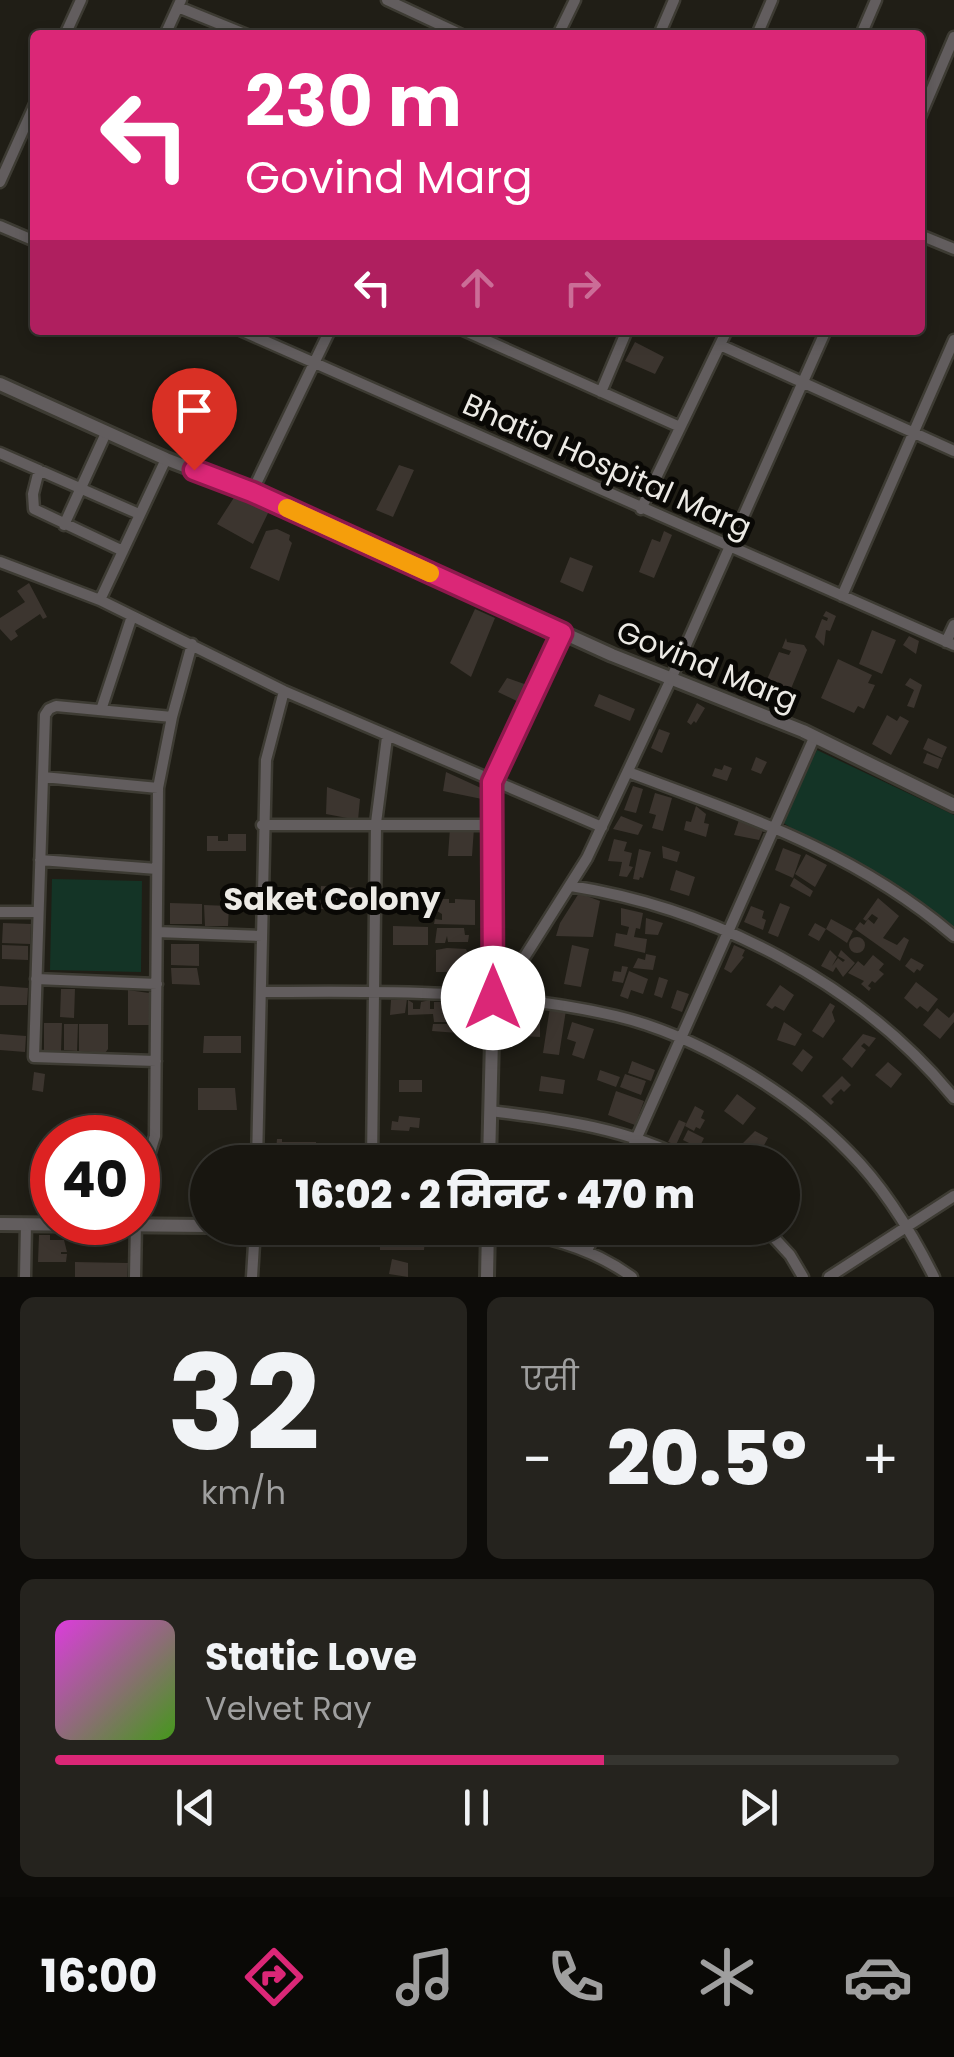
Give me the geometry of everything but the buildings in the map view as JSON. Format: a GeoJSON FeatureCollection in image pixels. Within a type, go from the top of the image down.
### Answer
{"type":"FeatureCollection","features":[{"type":"Feature","properties":{"kind":"street"},"geometry":{"type":"LineString","coordinates":[[67,30],[81,0]]}},
{"type":"Feature","properties":{"kind":"street"},"geometry":{"type":"LineString","coordinates":[[386,0],[451,30]]}},
{"type":"Feature","properties":{"kind":"street"},"geometry":{"type":"LineString","coordinates":[[560,30],[575,0]]}},
{"type":"Feature","properties":{"kind":"street"},"geometry":{"type":"LineString","coordinates":[[661,30],[674,0]]}},
{"type":"Feature","properties":{"kind":"street"},"geometry":{"type":"LineString","coordinates":[[759,30],[772,0]]}},
{"type":"Feature","properties":{"kind":"street"},"geometry":{"type":"LineString","coordinates":[[863,30],[876,0]]}},
{"type":"Feature","properties":{"kind":"street"},"geometry":{"type":"LineString","coordinates":[[167,30],[180,4],[236,30]]}},
{"type":"Feature","properties":{"kind":"street"},"geometry":{"type":"LineString","coordinates":[[925,105],[954,37]]}},
{"type":"Feature","properties":{"kind":"street"},"geometry":{"type":"LineString","coordinates":[[925,81],[934,84]]}},
{"type":"Feature","properties":{"kind":"street"},"geometry":{"type":"LineString","coordinates":[[0,182],[30,115]]}},
{"type":"Feature","properties":{"kind":"street"},"geometry":{"type":"LineString","coordinates":[[22,133],[30,136]]}},
{"type":"Feature","properties":{"kind":"street"},"geometry":{"type":"LineString","coordinates":[[0,226],[30,239]]}},
{"type":"Feature","properties":{"kind":"street"},"geometry":{"type":"LineString","coordinates":[[925,237],[954,249]]}},
{"type":"Feature","properties":{"kind":"street","name":"Bhatia Hospital Marg"},"geometry":{"type":"LineString","coordinates":[[251,335],[950,644]]}},
{"type":"Feature","properties":{"kind":"street"},"geometry":{"type":"LineString","coordinates":[[252,492],[328,335]]}},
{"type":"Feature","properties":{"kind":"street"},"geometry":{"type":"LineString","coordinates":[[475,335],[680,427]]}},
{"type":"Feature","properties":{"kind":"street"},"geometry":{"type":"LineString","coordinates":[[601,392],[625,335]]}},
{"type":"Feature","properties":{"kind":"street"},"geometry":{"type":"LineString","coordinates":[[641,509],[725,335]]}},
{"type":"Feature","properties":{"kind":"street"},"geometry":{"type":"LineString","coordinates":[[493,998],[505,988],[571,886],[602,827],[824,335]]}},
{"type":"Feature","properties":{"kind":"street"},"geometry":{"type":"LineString","coordinates":[[842,596],[954,340]]}},
{"type":"Feature","properties":{"kind":"street"},"geometry":{"type":"LineString","coordinates":[[720,345],[954,451]]}},
{"type":"Feature","properties":{"kind":"street","name":"Govind Marg"},"geometry":{"type":"LineString","coordinates":[[2,388],[252,492],[562,633],[803,731],[954,805]]}},
{"type":"Feature","properties":{"kind":"street"},"geometry":{"type":"LineString","coordinates":[[64,525],[106,433]]}},
{"type":"Feature","properties":{"kind":"street"},"geometry":{"type":"LineString","coordinates":[[0,453],[140,514]]}},
{"type":"Feature","properties":{"kind":"street"},"geometry":{"type":"LineString","coordinates":[[100,600],[166,459]]}},
{"type":"Feature","properties":{"kind":"street"},"geometry":{"type":"LineString","coordinates":[[39,470],[32,494],[34,509],[123,551]]}},
{"type":"Feature","properties":{"kind":"street"},"geometry":{"type":"LineString","coordinates":[[0,562],[100,600],[284,691],[602,827]]}},
{"type":"Feature","properties":{"kind":"street"},"geometry":{"type":"LineString","coordinates":[[100,710],[132,616]]}},
{"type":"Feature","properties":{"kind":"street"},"geometry":{"type":"LineString","coordinates":[[950,644],[954,625]]}},
{"type":"Feature","properties":{"kind":"street"},"geometry":{"type":"LineString","coordinates":[[489,1145],[492,782],[562,633]]}},
{"type":"Feature","properties":{"kind":"street"},"geometry":{"type":"LineString","coordinates":[[155,1115],[158,788],[192,644]]}},
{"type":"Feature","properties":{"kind":"street"},"geometry":{"type":"LineString","coordinates":[[257,1145],[262,825],[266,760],[284,691]]}},
{"type":"Feature","properties":{"kind":"street"},"geometry":{"type":"LineString","coordinates":[[156,1061],[34,1058],[46,715],[56,706],[172,718]]}},
{"type":"Feature","properties":{"kind":"street"},"geometry":{"type":"LineString","coordinates":[[372,1145],[376,823],[387,737]]}},
{"type":"Feature","properties":{"kind":"street"},"geometry":{"type":"LineString","coordinates":[[634,1145],[814,738]]}},
{"type":"Feature","properties":{"kind":"street"},"geometry":{"type":"LineString","coordinates":[[628,772],[774,826],[860,869],[924,910],[954,936]]}},
{"type":"Feature","properties":{"kind":"street"},"geometry":{"type":"LineString","coordinates":[[44,777],[158,788]]}},
{"type":"Feature","properties":{"kind":"street"},"geometry":{"type":"LineString","coordinates":[[262,825],[492,826]]}},
{"type":"Feature","properties":{"kind":"street"},"geometry":{"type":"LineString","coordinates":[[40,860],[157,869]]}},
{"type":"Feature","properties":{"kind":"street"},"geometry":{"type":"LineString","coordinates":[[571,886],[673,909],[729,932],[818,981],[899,1041],[954,1098]]}},
{"type":"Feature","properties":{"kind":"street"},"geometry":{"type":"LineString","coordinates":[[0,912],[38,912]]}},
{"type":"Feature","properties":{"kind":"street"},"geometry":{"type":"LineString","coordinates":[[157,932],[262,936]]}},
{"type":"Feature","properties":{"kind":"street"},"geometry":{"type":"LineString","coordinates":[[36,979],[157,984]]}},
{"type":"Feature","properties":{"kind":"street"},"geometry":{"type":"LineString","coordinates":[[262,992],[372,991],[554,1004],[619,1016],[681,1039],[722,1059],[814,1121],[850,1152],[906,1227],[934,1277]]}},
{"type":"Feature","properties":{"kind":"street"},"geometry":{"type":"LineString","coordinates":[[490,1111],[548,1118],[653,1145]]}},
{"type":"Feature","properties":{"kind":"street"},"geometry":{"type":"LineString","coordinates":[[829,1277],[954,1196]]}},
{"type":"Feature","properties":{"kind":"street"},"geometry":{"type":"LineString","coordinates":[[0,1224],[30,1224]]}},
{"type":"Feature","properties":{"kind":"street"},"geometry":{"type":"LineString","coordinates":[[25,1277],[26,1224]]}},
{"type":"Feature","properties":{"kind":"street"},"geometry":{"type":"LineString","coordinates":[[160,1225],[190,1226]]}},
{"type":"Feature","properties":{"kind":"street"},"geometry":{"type":"LineString","coordinates":[[135,1277],[136,1245]]}},
{"type":"Feature","properties":{"kind":"street"},"geometry":{"type":"LineString","coordinates":[[252,1277],[253,1245]]}},
{"type":"Feature","properties":{"kind":"street"},"geometry":{"type":"LineString","coordinates":[[487,1277],[488,1245]]}},
{"type":"Feature","properties":{"kind":"street"},"geometry":{"type":"LineString","coordinates":[[566,1245],[586,1251],[632,1277]]}},
{"type":"Feature","properties":{"kind":"street"},"geometry":{"type":"LineString","coordinates":[[586,1251],[589,1245]]}},
{"type":"Feature","properties":{"kind":"street"},"geometry":{"type":"LineString","coordinates":[[781,1245],[803,1277]]}},
{"type":"Feature","properties":{"kind":"green space"},"geometry":{"type":"Polygon","coordinates":[[[817,750],[954,815],[954,931],[782,822],[817,750]]]}},
{"type":"Feature","properties":{"kind":"green space"},"geometry":{"type":"Polygon","coordinates":[[[52,879],[142,881],[141,972],[50,970],[52,879]]]}},
{"type":"Feature","properties":{"kind":"slow traffic"},"geometry":{"type":"LineString","coordinates":[[287,508],[430,573]]}},
{"type":"Feature","properties":{"kind":"district","name":"Saket Colony"},"geometry":{"type":"Point","coordinates":[332,899]}},
{"type":"Feature","properties":{"kind":"route"},"geometry":{"type":"LineString","coordinates":[[194,470],[252,492],[562,633],[492,782],[493,998]]}}]}
